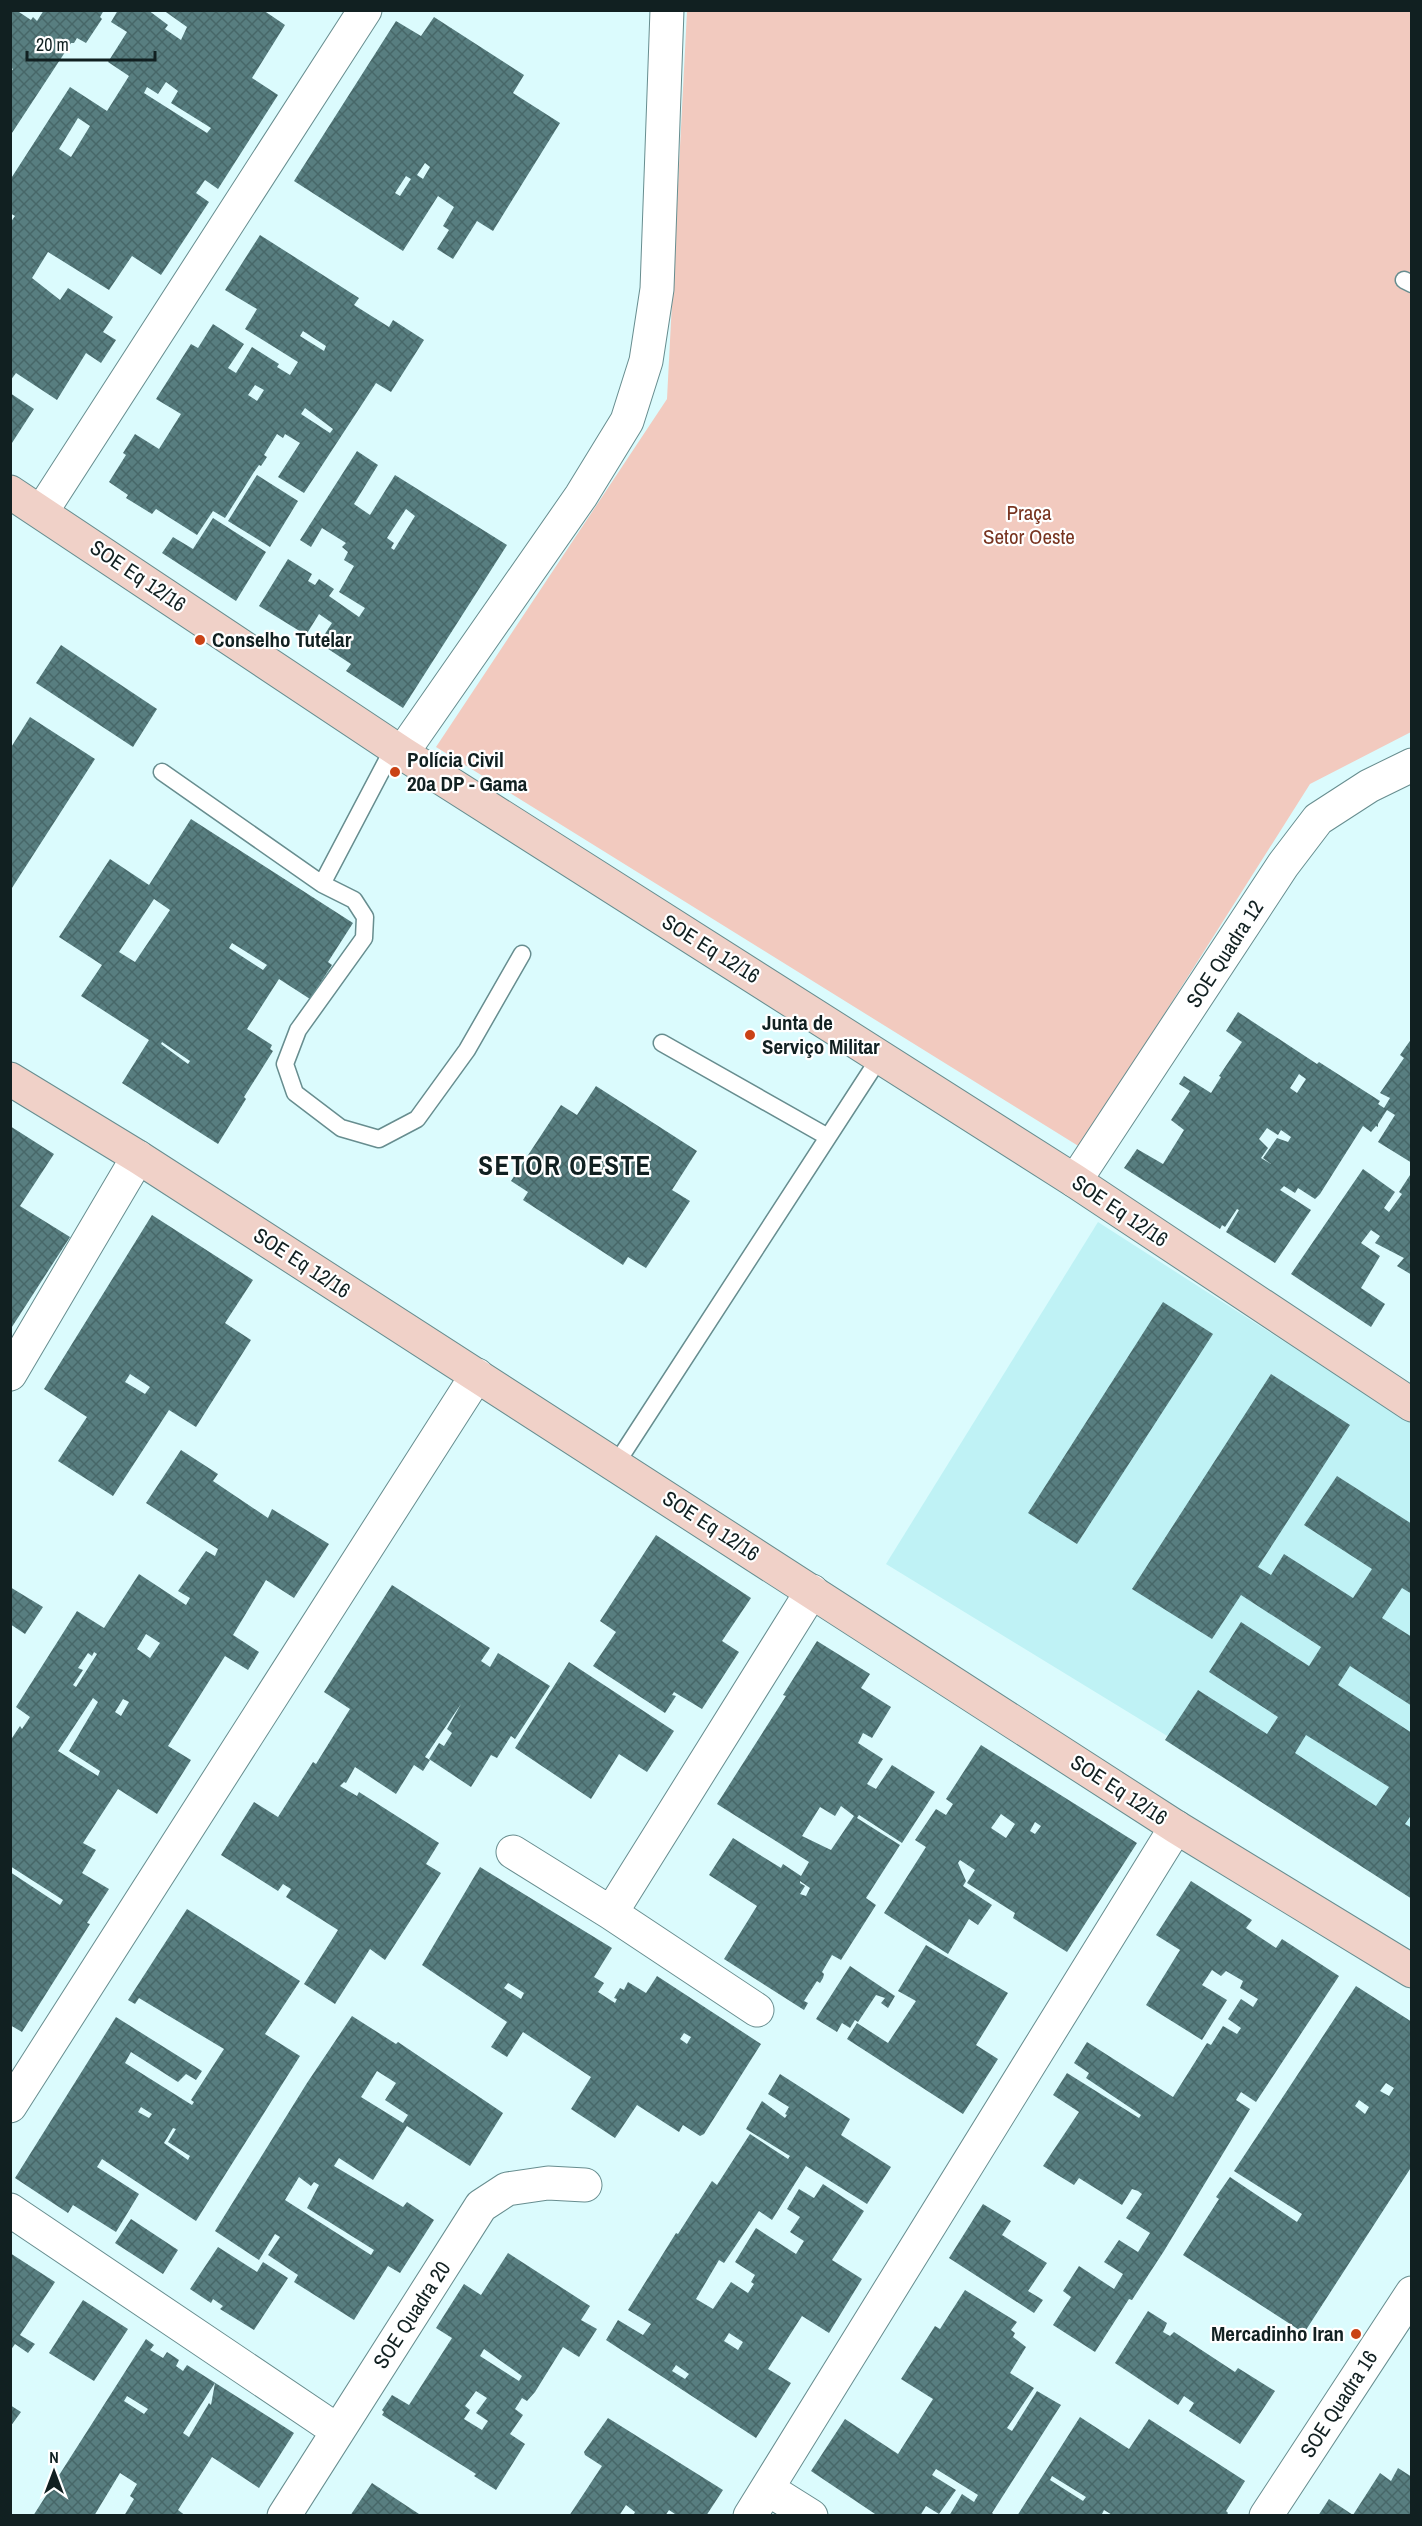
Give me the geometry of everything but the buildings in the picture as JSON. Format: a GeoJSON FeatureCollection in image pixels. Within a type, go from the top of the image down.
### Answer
{"type":"FeatureCollection","features":[{"type":"Feature","properties":{"kind":"street"},"geometry":{"type":"LineString","coordinates":[[42,511],[365,10]]}},
{"type":"Feature","properties":{"kind":"street"},"geometry":{"type":"LineString","coordinates":[[398,750],[581,496],[627,422],[646,361],[657,289],[667,10]]}},
{"type":"Feature","properties":{"kind":"street","name":"SOE Eq 12/16"},"geometry":{"type":"LineString","coordinates":[[10,492],[42,511],[398,750],[1075,1181],[1412,1405]]}},
{"type":"Feature","properties":{"kind":"street","name":"SOE Quadra 12"},"geometry":{"type":"LineString","coordinates":[[1075,1181],[1283,865],[1318,819],[1369,786],[1412,765]]}},
{"type":"Feature","properties":{"kind":"street","name":"SOE Eq 12/16"},"geometry":{"type":"LineString","coordinates":[[10,1079],[138,1157],[1176,1827],[1412,1971]]}},
{"type":"Feature","properties":{"kind":"street"},"geometry":{"type":"LineString","coordinates":[[10,1374],[138,1157]]}},
{"type":"Feature","properties":{"kind":"street"},"geometry":{"type":"LineString","coordinates":[[10,2106],[477,1375]]}},
{"type":"Feature","properties":{"kind":"street"},"geometry":{"type":"LineString","coordinates":[[611,1913],[812,1591]]}},
{"type":"Feature","properties":{"kind":"street"},"geometry":{"type":"LineString","coordinates":[[811,2516],[759,2502],[1176,1827]]}},
{"type":"Feature","properties":{"kind":"street"},"geometry":{"type":"LineString","coordinates":[[513,1852],[611,1913],[757,2010]]}},
{"type":"Feature","properties":{"kind":"street","name":"SOE Quadra 20"},"geometry":{"type":"LineString","coordinates":[[284,2516],[481,2206],[507,2190],[548,2183],[585,2185]]}},
{"type":"Feature","properties":{"kind":"street"},"geometry":{"type":"LineString","coordinates":[[10,2210],[338,2431]]}},
{"type":"Feature","properties":{"kind":"street","name":"SOE Quadra 16"},"geometry":{"type":"LineString","coordinates":[[1266,2516],[1412,2293]]}},
{"type":"Feature","properties":{"kind":"lane"},"geometry":{"type":"LineString","coordinates":[[322,884],[398,750]]}},
{"type":"Feature","properties":{"kind":"lane"},"geometry":{"type":"LineString","coordinates":[[162,772],[322,884],[354,900],[365,917],[364,938],[298,1030],[285,1064],[295,1093],[341,1128],[379,1139],[417,1119],[468,1050],[522,954]]}},
{"type":"Feature","properties":{"kind":"lane"},"geometry":{"type":"LineString","coordinates":[[662,1043],[828,1137]]}},
{"type":"Feature","properties":{"kind":"lane"},"geometry":{"type":"LineString","coordinates":[[616,1464],[880,1057]]}},
{"type":"Feature","properties":{"kind":"shaded area"},"geometry":{"type":"Polygon","coordinates":[[[1098,1222],[1411,1423],[1411,1885],[886,1564],[1098,1222]]]}},
{"type":"Feature","properties":{"kind":"green space","name":"Praça Setor Oeste"},"geometry":{"type":"Polygon","coordinates":[[[687,11],[1411,11],[1411,732],[1310,784],[1080,1147],[436,747],[667,399],[687,11]]]}},
{"type":"Feature","properties":{"kind":"place","name":"Conselho Tutelar"},"geometry":{"type":"Point","coordinates":[200,640]}},
{"type":"Feature","properties":{"kind":"place","name":"Polícia Civil 20a DP - Gama"},"geometry":{"type":"Point","coordinates":[395,772]}},
{"type":"Feature","properties":{"kind":"place","name":"Junta de Serviço Militar"},"geometry":{"type":"Point","coordinates":[750,1035]}},
{"type":"Feature","properties":{"kind":"place","name":"Mercadinho Iran"},"geometry":{"type":"Point","coordinates":[1356,2334]}},
{"type":"Feature","properties":{"kind":"district","name":"SETOR OESTE"},"geometry":{"type":"Point","coordinates":[565,1166]}}]}
